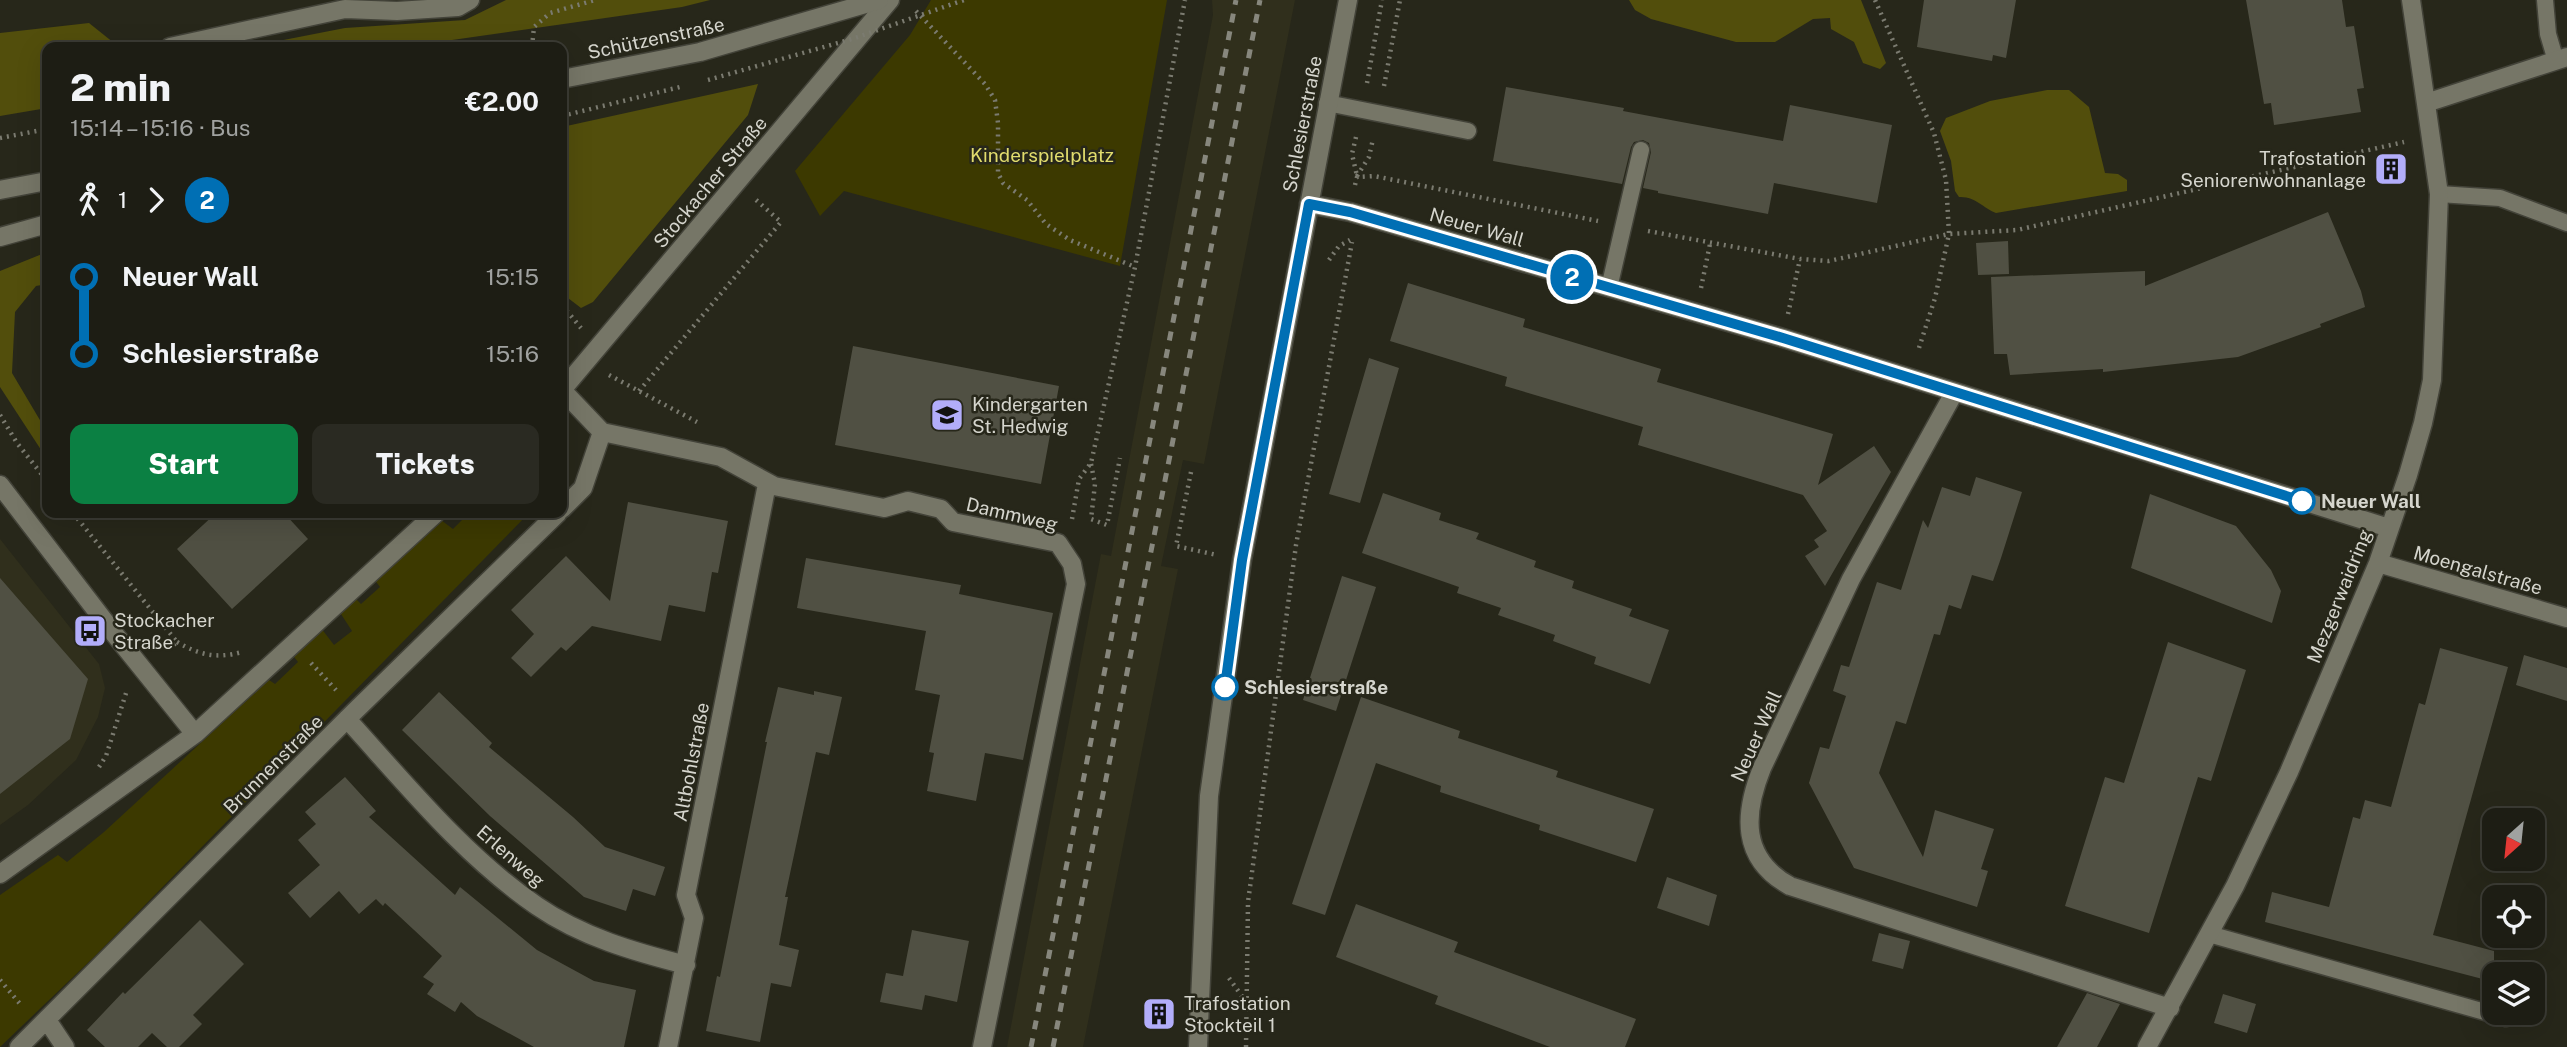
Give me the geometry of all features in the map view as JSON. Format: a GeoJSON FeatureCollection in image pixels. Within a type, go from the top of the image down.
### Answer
{"type":"FeatureCollection","features":[{"type":"Feature","properties":{"kind":"street"},"geometry":{"type":"LineString","coordinates":[[193,42],[345,9],[397,11],[458,6],[470,0]]}},
{"type":"Feature","properties":{"kind":"street","name":"Schützenstraße"},"geometry":{"type":"LineString","coordinates":[[567,78],[700,52],[880,0]]}},
{"type":"Feature","properties":{"kind":"street","name":"Stockacher Straße"},"geometry":{"type":"LineString","coordinates":[[567,384],[890,0]]}},
{"type":"Feature","properties":{"kind":"street","name":"Schlesierstraße"},"geometry":{"type":"LineString","coordinates":[[1201,1046],[1209,796],[1242,560],[1348,0]]}},
{"type":"Feature","properties":{"kind":"street","name":"Mezgerwaidring"},"geometry":{"type":"LineString","coordinates":[[2147,1047],[2235,886],[2289,772],[2378,563],[2408,475],[2432,380],[2439,194],[2411,0]]}},
{"type":"Feature","properties":{"kind":"street"},"geometry":{"type":"LineString","coordinates":[[2426,103],[2562,59]]}},
{"type":"Feature","properties":{"kind":"street"},"geometry":{"type":"LineString","coordinates":[[0,190],[42,182]]}},
{"type":"Feature","properties":{"kind":"street","name":"Neuer Wall"},"geometry":{"type":"LineString","coordinates":[[1309,204],[1350,212],[1783,338],[2389,528]]}},
{"type":"Feature","properties":{"kind":"street"},"geometry":{"type":"LineString","coordinates":[[0,237],[42,225]]}},
{"type":"Feature","properties":{"kind":"street","name":"Neuer Wall"},"geometry":{"type":"LineString","coordinates":[[1954,393],[1851,579],[1762,768],[1753,791],[1750,812],[1750,832],[1755,848],[1765,869],[1790,886],[2170,1008]]}},
{"type":"Feature","properties":{"kind":"street"},"geometry":{"type":"LineString","coordinates":[[567,395],[603,432],[583,488],[567,504]]}},
{"type":"Feature","properties":{"kind":"street","name":"Dammweg"},"geometry":{"type":"LineString","coordinates":[[603,432],[721,457],[767,484],[884,508],[908,501],[942,509],[953,522],[1058,543],[1072,564],[1076,584],[982,1047]]}},
{"type":"Feature","properties":{"kind":"street","name":"Altbohlstraße"},"geometry":{"type":"LineString","coordinates":[[668,1047],[694,918],[686,895],[767,484]]}},
{"type":"Feature","properties":{"kind":"street"},"geometry":{"type":"LineString","coordinates":[[0,485],[195,734]]}},
{"type":"Feature","properties":{"kind":"street"},"geometry":{"type":"LineString","coordinates":[[0,874],[195,734],[431,518]]}},
{"type":"Feature","properties":{"kind":"street","name":"Brunnenstraße"},"geometry":{"type":"LineString","coordinates":[[19,1047],[351,715],[553,518]]}},
{"type":"Feature","properties":{"kind":"street","name":"Moengalstraße"},"geometry":{"type":"LineString","coordinates":[[2378,563],[2567,618]]}},
{"type":"Feature","properties":{"kind":"street","name":"Erlenweg"},"geometry":{"type":"LineString","coordinates":[[351,715],[427,807],[484,863],[539,907],[625,950],[686,965]]}},
{"type":"Feature","properties":{"kind":"street"},"geometry":{"type":"LineString","coordinates":[[47,1020],[65,1047]]}},
{"type":"Feature","properties":{"kind":"lane"},"geometry":{"type":"LineString","coordinates":[[2545,0],[2548,34],[2562,59]]}},
{"type":"Feature","properties":{"kind":"lane"},"geometry":{"type":"LineString","coordinates":[[1327,103],[1468,131]]}},
{"type":"Feature","properties":{"kind":"lane"},"geometry":{"type":"LineString","coordinates":[[1609,288],[1641,150]]}},
{"type":"Feature","properties":{"kind":"lane"},"geometry":{"type":"LineString","coordinates":[[2439,194],[2500,198],[2567,223]]}},
{"type":"Feature","properties":{"kind":"lane"},"geometry":{"type":"LineString","coordinates":[[2209,933],[2482,1011]]}},
{"type":"Feature","properties":{"kind":"path"},"geometry":{"type":"LineString","coordinates":[[532,42],[534,27],[550,13],[595,0]]}},
{"type":"Feature","properties":{"kind":"path"},"geometry":{"type":"LineString","coordinates":[[708,80],[852,39],[964,0]]}},
{"type":"Feature","properties":{"kind":"path"},"geometry":{"type":"LineString","coordinates":[[1120,458],[1107,524],[1091,520],[1095,484],[1091,463],[1135,267],[1185,0]]}},
{"type":"Feature","properties":{"kind":"path"},"geometry":{"type":"LineString","coordinates":[[1875,0],[1934,132],[1946,180],[1949,234],[1935,298],[1909,379]]}},
{"type":"Feature","properties":{"kind":"path"},"geometry":{"type":"LineString","coordinates":[[914,9],[985,84],[995,100],[998,173],[1003,183],[1027,200],[1046,224],[1070,240],[1135,267]]}},
{"type":"Feature","properties":{"kind":"path"},"geometry":{"type":"LineString","coordinates":[[567,115],[681,87]]}},
{"type":"Feature","properties":{"kind":"path"},"geometry":{"type":"LineString","coordinates":[[0,138],[42,130]]}},
{"type":"Feature","properties":{"kind":"path"},"geometry":{"type":"LineString","coordinates":[[1350,212],[1357,177],[1374,176],[1710,244],[1800,259],[1829,261],[1949,234],[2017,230],[2432,136]]}},
{"type":"Feature","properties":{"kind":"path"},"geometry":{"type":"LineString","coordinates":[[639,391],[781,222],[737,183]]}},
{"type":"Feature","properties":{"kind":"path"},"geometry":{"type":"LineString","coordinates":[[1246,1047],[1248,902],[1294,559],[1353,239],[1339,246],[1327,262]]}},
{"type":"Feature","properties":{"kind":"path"},"geometry":{"type":"LineString","coordinates":[[1696,313],[1710,244]]}},
{"type":"Feature","properties":{"kind":"path"},"geometry":{"type":"LineString","coordinates":[[1783,338],[1800,259]]}},
{"type":"Feature","properties":{"kind":"path"},"geometry":{"type":"LineString","coordinates":[[585,362],[683,413],[705,428],[721,457]]}},
{"type":"Feature","properties":{"kind":"path"},"geometry":{"type":"LineString","coordinates":[[0,415],[17,443],[42,475]]}},
{"type":"Feature","properties":{"kind":"path"},"geometry":{"type":"LineString","coordinates":[[1058,543],[1070,528],[1079,479],[1091,463]]}},
{"type":"Feature","properties":{"kind":"path"},"geometry":{"type":"LineString","coordinates":[[1191,472],[1176,546],[1242,560]]}},
{"type":"Feature","properties":{"kind":"path"},"geometry":{"type":"LineString","coordinates":[[77,518],[177,642],[144,670],[125,691],[106,756],[95,775]]}},
{"type":"Feature","properties":{"kind":"path"},"geometry":{"type":"LineString","coordinates":[[294,644],[351,715]]}},
{"type":"Feature","properties":{"kind":"path"},"geometry":{"type":"LineString","coordinates":[[1228,976],[1246,1003]]}},
{"type":"Feature","properties":{"kind":"shaded area"},"geometry":{"type":"Polygon","coordinates":[[[506,0],[710,0],[682,7],[438,42],[273,42],[345,28],[465,20],[506,0]]]}},
{"type":"Feature","properties":{"kind":"shaded area"},"geometry":{"type":"Polygon","coordinates":[[[1212,0],[1295,0],[1204,464],[1183,460],[1161,566],[1178,569],[1083,1047],[1007,1047],[1101,554],[1111,556],[1213,15],[1212,0]]]}},
{"type":"Feature","properties":{"kind":"shaded area"},"geometry":{"type":"Polygon","coordinates":[[[1629,0],[1861,0],[1886,63],[1880,69],[1863,63],[1854,42],[1831,29],[1830,18],[1813,19],[1775,42],[1736,42],[1651,19],[1635,10],[1629,0]]]}},
{"type":"Feature","properties":{"kind":"shaded area"},"geometry":{"type":"Polygon","coordinates":[[[89,23],[113,42],[42,42],[42,109],[0,116],[0,33],[89,23]]]}},
{"type":"Feature","properties":{"kind":"shaded area"},"geometry":{"type":"Polygon","coordinates":[[[758,84],[748,115],[593,302],[581,308],[568,298],[567,286],[567,126],[758,84]]]}},
{"type":"Feature","properties":{"kind":"shaded area"},"geometry":{"type":"Polygon","coordinates":[[[2047,90],[2069,90],[2089,107],[2105,173],[2118,174],[2127,180],[2127,191],[1996,213],[1974,200],[1959,197],[1955,191],[1951,161],[1940,131],[1946,118],[1990,101],[2047,90]]]}},
{"type":"Feature","properties":{"kind":"shaded area"},"geometry":{"type":"Polygon","coordinates":[[[42,254],[42,285],[36,286],[15,312],[12,373],[42,424],[42,451],[0,387],[0,271],[42,254]]]}},
{"type":"Feature","properties":{"kind":"shaded area"},"geometry":{"type":"Polygon","coordinates":[[[0,539],[99,664],[105,688],[98,717],[76,760],[28,805],[0,825],[0,539]]]}},
{"type":"Feature","properties":{"kind":"green space","name":"Kinderspielplatz"},"geometry":{"type":"Polygon","coordinates":[[[931,0],[1167,0],[1120,266],[844,191],[820,216],[795,171],[910,35],[931,0]]]}},
{"type":"Feature","properties":{"kind":"green space"},"geometry":{"type":"Polygon","coordinates":[[[436,518],[453,529],[464,518],[524,518],[95,956],[0,1047],[0,895],[58,855],[67,862],[104,832],[269,680],[275,684],[298,662],[291,653],[321,628],[334,645],[352,631],[339,611],[354,597],[361,604],[380,587],[374,579],[436,518]]]}},
{"type":"Feature","properties":{"kind":"building"},"geometry":{"type":"Polygon","coordinates":[[[1924,0],[2016,0],[2006,58],[1993,55],[1992,61],[1917,47],[1924,0]]]}},
{"type":"Feature","properties":{"kind":"building"},"geometry":{"type":"Polygon","coordinates":[[[2246,0],[2342,0],[2346,27],[2354,26],[2364,88],[2357,89],[2361,112],[2274,125],[2271,103],[2264,104],[2246,0]]]}},
{"type":"Feature","properties":{"kind":"building"},"geometry":{"type":"Polygon","coordinates":[[[1506,87],[1783,141],[1790,105],[1892,125],[1877,203],[1774,183],[1768,214],[1658,193],[1643,188],[1651,152],[1649,143],[1643,140],[1634,142],[1631,147],[1622,184],[1493,161],[1506,87]]]}},
{"type":"Feature","properties":{"kind":"building"},"geometry":{"type":"Polygon","coordinates":[[[2328,212],[2365,307],[2320,324],[2321,327],[2238,357],[2103,372],[2103,369],[2010,375],[2007,354],[1994,354],[1991,277],[2145,271],[2145,286],[2328,212]]]}},
{"type":"Feature","properties":{"kind":"building"},"geometry":{"type":"Polygon","coordinates":[[[2008,241],[2009,274],[1978,275],[1976,243],[2008,241]]]}},
{"type":"Feature","properties":{"kind":"building"},"geometry":{"type":"Polygon","coordinates":[[[1408,283],[1525,319],[1523,327],[1661,369],[1657,382],[1833,434],[1818,485],[1874,446],[1891,472],[1825,586],[1805,556],[1819,547],[1814,540],[1827,531],[1803,495],[1638,445],[1643,427],[1505,386],[1507,377],[1390,341],[1408,283]]]}},
{"type":"Feature","properties":{"kind":"building","name":"Kindergarten St. Hedwig"},"geometry":{"type":"Polygon","coordinates":[[[853,346],[1059,386],[1041,484],[835,445],[853,346]]]}},
{"type":"Feature","properties":{"kind":"building"},"geometry":{"type":"Polygon","coordinates":[[[1369,358],[1399,368],[1360,503],[1329,494],[1369,358]]]}},
{"type":"Feature","properties":{"kind":"building"},"geometry":{"type":"Polygon","coordinates":[[[1976,477],[2022,492],[2001,558],[1993,581],[1972,575],[1961,609],[1949,605],[1940,635],[1934,634],[1906,724],[1896,721],[1879,773],[1923,857],[1935,810],[1994,829],[1981,869],[1988,871],[1977,907],[1854,868],[1809,783],[1820,747],[1829,749],[1846,696],[1833,691],[1841,665],[1849,667],[1877,582],[1901,590],[1923,520],[1928,528],[1942,487],[1970,496],[1976,477]]]}},
{"type":"Feature","properties":{"kind":"building"},"geometry":{"type":"Polygon","coordinates":[[[1383,493],[1441,513],[1439,520],[1479,533],[1476,539],[1536,561],[1534,567],[1574,581],[1572,588],[1632,609],[1629,616],[1669,630],[1650,684],[1594,664],[1596,657],[1553,641],[1555,635],[1498,615],[1501,608],[1457,593],[1459,587],[1362,553],[1383,493]]]}},
{"type":"Feature","properties":{"kind":"building"},"geometry":{"type":"Polygon","coordinates":[[[2150,494],[2236,526],[2271,570],[2281,591],[2272,623],[2131,568],[2150,494]]]}},
{"type":"Feature","properties":{"kind":"building"},"geometry":{"type":"Polygon","coordinates":[[[628,502],[728,521],[718,573],[712,572],[705,612],[669,605],[661,641],[592,626],[566,651],[561,647],[531,677],[511,658],[534,634],[511,610],[566,556],[610,601],[628,502]]]}},
{"type":"Feature","properties":{"kind":"building"},"geometry":{"type":"Polygon","coordinates":[[[211,518],[289,518],[308,539],[232,609],[177,549],[211,518]]]}},
{"type":"Feature","properties":{"kind":"building"},"geometry":{"type":"Polygon","coordinates":[[[806,558],[961,585],[959,594],[1053,613],[1023,760],[985,753],[976,801],[927,791],[934,753],[929,752],[940,695],[915,690],[926,631],[797,608],[806,558]]]}},
{"type":"Feature","properties":{"kind":"building"},"geometry":{"type":"Polygon","coordinates":[[[1342,576],[1376,587],[1336,711],[1303,700],[1342,576]]]}},
{"type":"Feature","properties":{"kind":"building"},"geometry":{"type":"Polygon","coordinates":[[[0,578],[88,679],[70,739],[0,794],[0,578]]]}},
{"type":"Feature","properties":{"kind":"building"},"geometry":{"type":"Polygon","coordinates":[[[2168,642],[2246,670],[2211,781],[2198,777],[2149,933],[2065,906],[2105,777],[2124,783],[2168,642]]]}},
{"type":"Feature","properties":{"kind":"building"},"geometry":{"type":"Polygon","coordinates":[[[2440,648],[2508,667],[2433,935],[2494,951],[2494,962],[2482,962],[2482,979],[2265,922],[2272,892],[2329,907],[2353,817],[2360,819],[2365,800],[2391,807],[2419,703],[2425,705],[2440,648]]]}},
{"type":"Feature","properties":{"kind":"building"},"geometry":{"type":"Polygon","coordinates":[[[2524,655],[2567,668],[2567,701],[2516,685],[2524,655]]]}},
{"type":"Feature","properties":{"kind":"building"},"geometry":{"type":"Polygon","coordinates":[[[778,687],[814,695],[814,691],[842,697],[829,755],[816,752],[785,897],[788,897],[779,945],[799,950],[791,987],[771,983],[760,1042],[706,1031],[717,976],[720,977],[778,687]]]}},
{"type":"Feature","properties":{"kind":"building"},"geometry":{"type":"Polygon","coordinates":[[[439,692],[492,743],[489,747],[605,847],[665,867],[655,896],[633,889],[626,911],[584,897],[490,816],[402,730],[439,692]]]}},
{"type":"Feature","properties":{"kind":"building"},"geometry":{"type":"Polygon","coordinates":[[[1361,697],[1460,731],[1458,738],[1558,771],[1556,777],[1654,809],[1636,862],[1539,830],[1540,825],[1440,792],[1441,786],[1376,763],[1325,915],[1292,904],[1361,697]]]}},
{"type":"Feature","properties":{"kind":"building"},"geometry":{"type":"Polygon","coordinates":[[[345,777],[376,811],[369,817],[455,895],[460,887],[537,950],[594,981],[636,990],[624,1047],[534,1047],[477,1016],[461,1002],[455,1012],[427,994],[434,984],[423,977],[442,956],[385,903],[383,906],[376,899],[359,914],[339,891],[310,918],[288,893],[320,865],[298,840],[316,824],[305,812],[345,777]]]}},
{"type":"Feature","properties":{"kind":"building"},"geometry":{"type":"Polygon","coordinates":[[[1667,877],[1717,895],[1709,926],[1657,908],[1667,877]]]}},
{"type":"Feature","properties":{"kind":"building"},"geometry":{"type":"Polygon","coordinates":[[[1356,904],[1458,942],[1454,952],[1636,1019],[1625,1047],[1550,1047],[1435,1004],[1438,996],[1336,957],[1356,904]]]}},
{"type":"Feature","properties":{"kind":"building"},"geometry":{"type":"Polygon","coordinates":[[[200,920],[244,964],[193,1015],[202,1024],[179,1047],[167,1047],[152,1033],[138,1047],[105,1047],[87,1030],[123,992],[125,994],[200,920]]]}},
{"type":"Feature","properties":{"kind":"building"},"geometry":{"type":"Polygon","coordinates":[[[912,930],[969,941],[957,1002],[925,995],[922,1010],[880,1002],[886,973],[903,976],[912,930]]]}},
{"type":"Feature","properties":{"kind":"building"},"geometry":{"type":"Polygon","coordinates":[[[1879,933],[1910,941],[1903,969],[1872,961],[1879,933]]]}},
{"type":"Feature","properties":{"kind":"building"},"geometry":{"type":"Polygon","coordinates":[[[2087,993],[2120,1004],[2097,1047],[2057,1047],[2087,993]]]}},
{"type":"Feature","properties":{"kind":"building"},"geometry":{"type":"Polygon","coordinates":[[[2223,994],[2256,1004],[2247,1033],[2214,1023],[2223,994]]]}},
{"type":"Feature","properties":{"kind":"railway"},"geometry":{"type":"LineString","coordinates":[[1031,1047],[1236,0]]}},
{"type":"Feature","properties":{"kind":"railway"},"geometry":{"type":"LineString","coordinates":[[1053,1047],[1260,0]]}},
{"type":"Feature","properties":{"kind":"bus line","name":"2"},"geometry":{"type":"LineString","coordinates":[[1225,687],[1242,560],[1309,204],[1350,212],[1761,332],[2302,501]]}},
{"type":"Feature","properties":{"kind":"place","name":"Trafostation Seniorenwohnanlage"},"geometry":{"type":"Point","coordinates":[2391,169]}},
{"type":"Feature","properties":{"kind":"place","name":"Kindergarten St. Hedwig"},"geometry":{"type":"Point","coordinates":[947,415]}},
{"type":"Feature","properties":{"kind":"place","name":"Neuer Wall"},"geometry":{"type":"Point","coordinates":[2302,501]}},
{"type":"Feature","properties":{"kind":"place","name":"Stockacher Straße"},"geometry":{"type":"Point","coordinates":[90,631]}},
{"type":"Feature","properties":{"kind":"place","name":"Schlesierstraße"},"geometry":{"type":"Point","coordinates":[1225,687]}},
{"type":"Feature","properties":{"kind":"place","name":"Trafostation Stockteil 1"},"geometry":{"type":"Point","coordinates":[1159,1014]}}]}
